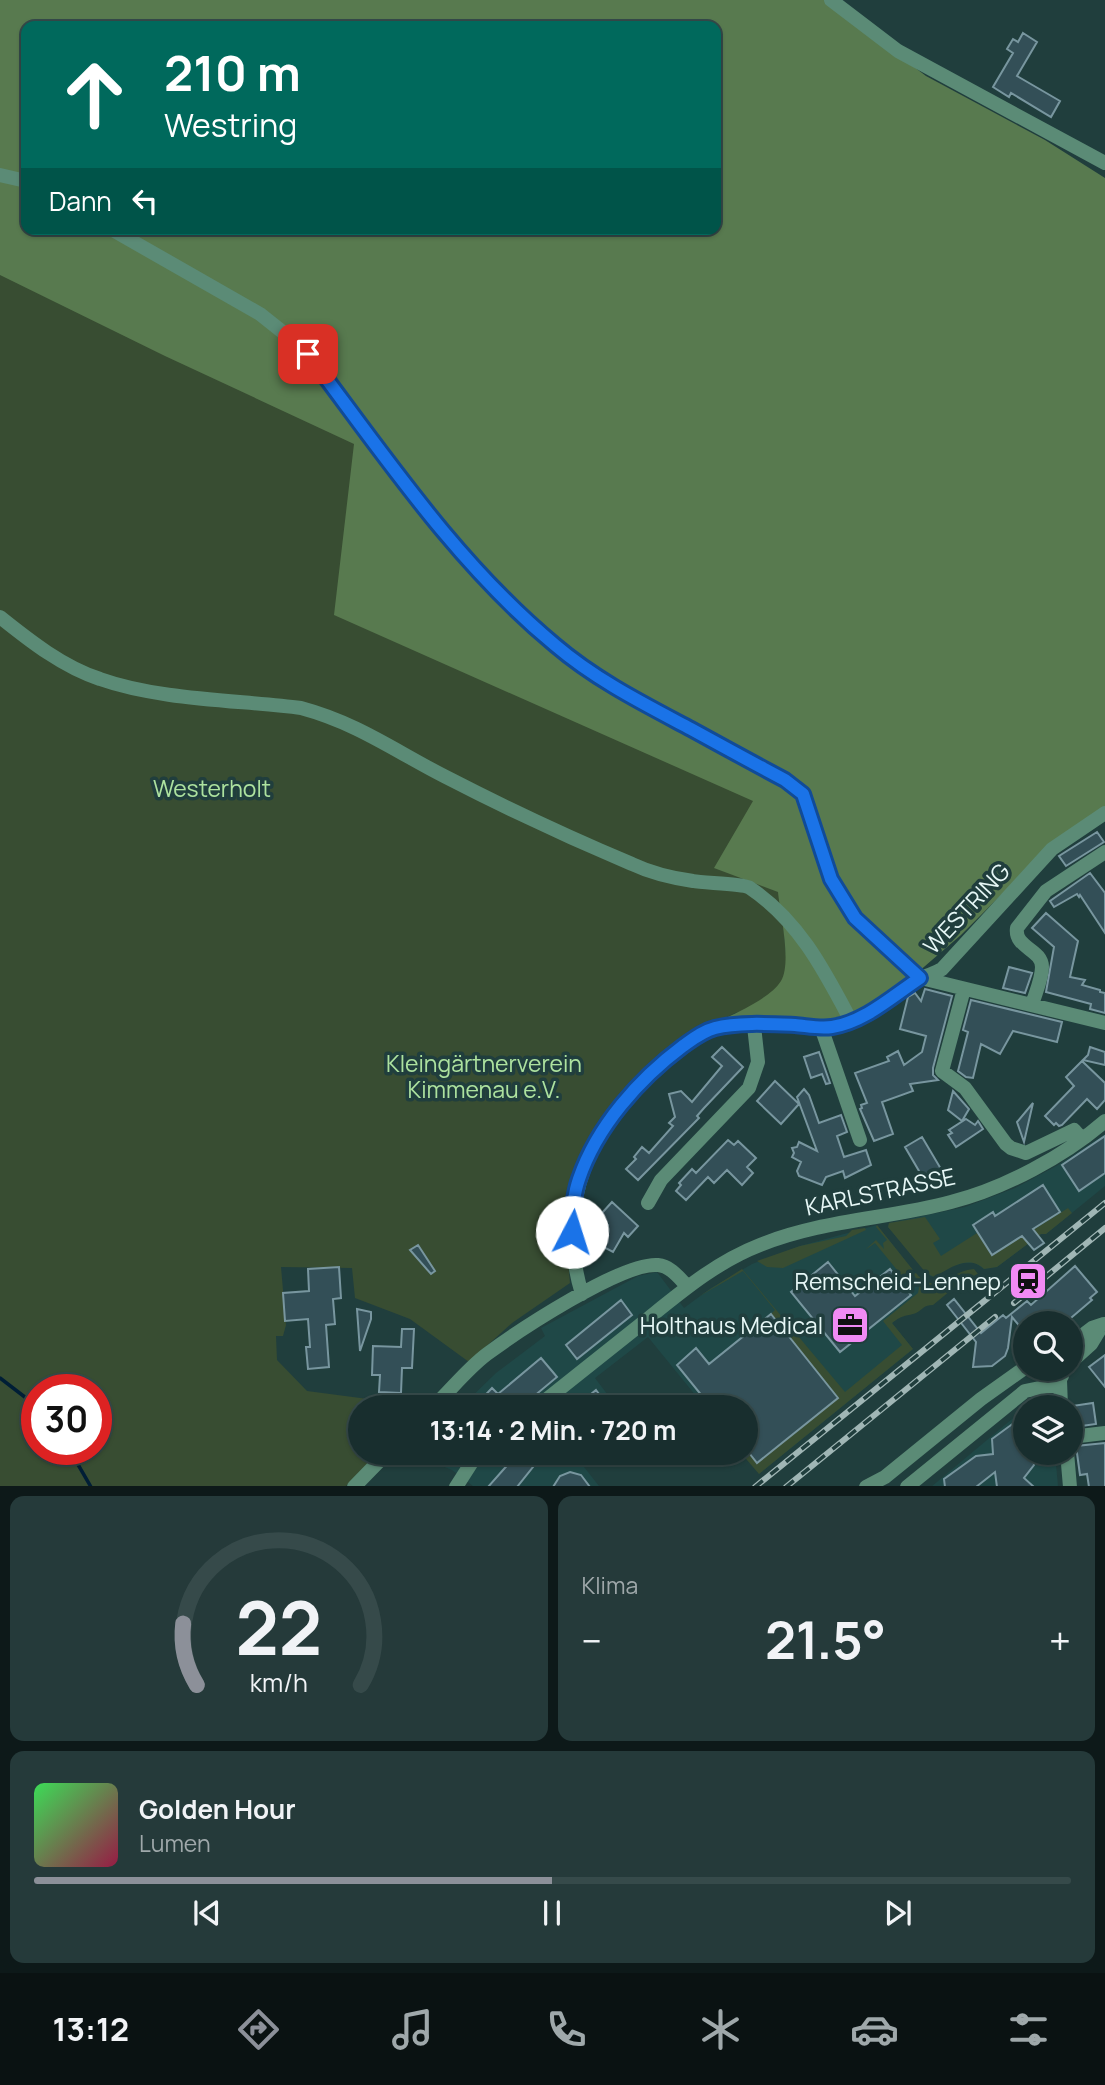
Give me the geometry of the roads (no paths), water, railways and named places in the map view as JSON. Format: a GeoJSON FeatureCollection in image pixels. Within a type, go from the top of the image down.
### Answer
{"type":"FeatureCollection","features":[{"type":"Feature","properties":{"kind":"street"},"geometry":{"type":"LineString","coordinates":[[831,0],[898,51],[1105,163]]}},
{"type":"Feature","properties":{"kind":"street"},"geometry":{"type":"LineString","coordinates":[[0,175],[21,180]]}},
{"type":"Feature","properties":{"kind":"street"},"geometry":{"type":"LineString","coordinates":[[121,235],[260,314],[299,345],[466,558],[509,604],[555,645],[603,680],[785,780],[803,794],[836,890],[855,918],[920,978],[1105,1023]]}},
{"type":"Feature","properties":{"kind":"street"},"geometry":{"type":"LineString","coordinates":[[0,617],[44,649],[97,679],[139,689],[270,704],[318,713],[354,726],[453,781],[636,866],[691,881],[748,885],[783,914],[798,931],[827,975],[851,1021]]}},
{"type":"Feature","properties":{"kind":"street","name":"WESTRING"},"geometry":{"type":"LineString","coordinates":[[582,1294],[573,1246],[574,1204],[579,1178],[620,1107],[652,1073],[700,1034],[719,1027],[833,1027],[873,1010],[920,978],[942,969],[1052,849],[1105,813]]}},
{"type":"Feature","properties":{"kind":"street"},"geometry":{"type":"LineString","coordinates":[[1032,1005],[1042,966],[1040,958],[1019,942],[1016,936],[1017,928],[1046,891],[1105,852]]}},
{"type":"Feature","properties":{"kind":"street"},"geometry":{"type":"LineString","coordinates":[[964,989],[942,1071],[965,1088],[998,1135],[1011,1148],[1026,1153],[1074,1129],[1082,1139]]}},
{"type":"Feature","properties":{"kind":"street"},"geometry":{"type":"LineString","coordinates":[[649,1203],[661,1180],[749,1088],[758,1062],[754,1026]]}},
{"type":"Feature","properties":{"kind":"street"},"geometry":{"type":"LineString","coordinates":[[821,1027],[860,1140]]}},
{"type":"Feature","properties":{"kind":"street","name":"KARLSTRASSE"},"geometry":{"type":"LineString","coordinates":[[552,1395],[688,1287],[729,1259],[773,1240],[818,1227],[952,1202],[1019,1175],[1082,1139],[1105,1121]]}},
{"type":"Feature","properties":{"kind":"street"},"geometry":{"type":"LineString","coordinates":[[445,1395],[486,1355],[582,1294],[615,1277],[656,1265],[666,1267],[688,1287]]}},
{"type":"Feature","properties":{"kind":"street"},"geometry":{"type":"LineString","coordinates":[[1083,1335],[1103,1324]]}},
{"type":"Feature","properties":{"kind":"street"},"geometry":{"type":"LineString","coordinates":[[1083,1351],[1091,1344],[1103,1324]]}},
{"type":"Feature","properties":{"kind":"street"},"geometry":{"type":"LineString","coordinates":[[866,1486],[885,1477],[1013,1377]]}},
{"type":"Feature","properties":{"kind":"street"},"geometry":{"type":"LineString","coordinates":[[907,1486],[1025,1391],[1051,1387],[1056,1381]]}},
{"type":"Feature","properties":{"kind":"street"},"geometry":{"type":"LineString","coordinates":[[1083,1436],[1105,1433]]}},
{"type":"Feature","properties":{"kind":"street"},"geometry":{"type":"LineString","coordinates":[[354,1486],[375,1465]]}},
{"type":"Feature","properties":{"kind":"street"},"geometry":{"type":"LineString","coordinates":[[456,1486],[470,1465]]}},
{"type":"Feature","properties":{"kind":"street"},"geometry":{"type":"LineString","coordinates":[[1068,1465],[1070,1486]]}},
{"type":"Feature","properties":{"kind":"waterway"},"geometry":{"type":"LineString","coordinates":[[0,1378],[21,1394]]}},
{"type":"Feature","properties":{"kind":"waterway"},"geometry":{"type":"LineString","coordinates":[[78,1465],[90,1486]]}},
{"type":"Feature","properties":{"kind":"railway"},"geometry":{"type":"LineString","coordinates":[[756,1486],[1105,1203]]}},
{"type":"Feature","properties":{"kind":"railway"},"geometry":{"type":"LineString","coordinates":[[1014,1303],[1105,1228]]}},
{"type":"Feature","properties":{"kind":"railway"},"geometry":{"type":"LineString","coordinates":[[787,1486],[995,1317]]}},
{"type":"Feature","properties":{"kind":"place","name":"Remscheid-Lennep"},"geometry":{"type":"Point","coordinates":[1028,1281]}},
{"type":"Feature","properties":{"kind":"place","name":"Holthaus Medical"},"geometry":{"type":"Point","coordinates":[850,1325]}},
{"type":"Feature","properties":{"kind":"park label","name":"Westerholt"},"geometry":{"type":"Point","coordinates":[212,788]}},
{"type":"Feature","properties":{"kind":"park label","name":"Kleingärtnerverein Kimmenau e.V."},"geometry":{"type":"Point","coordinates":[484,1076]}}]}
